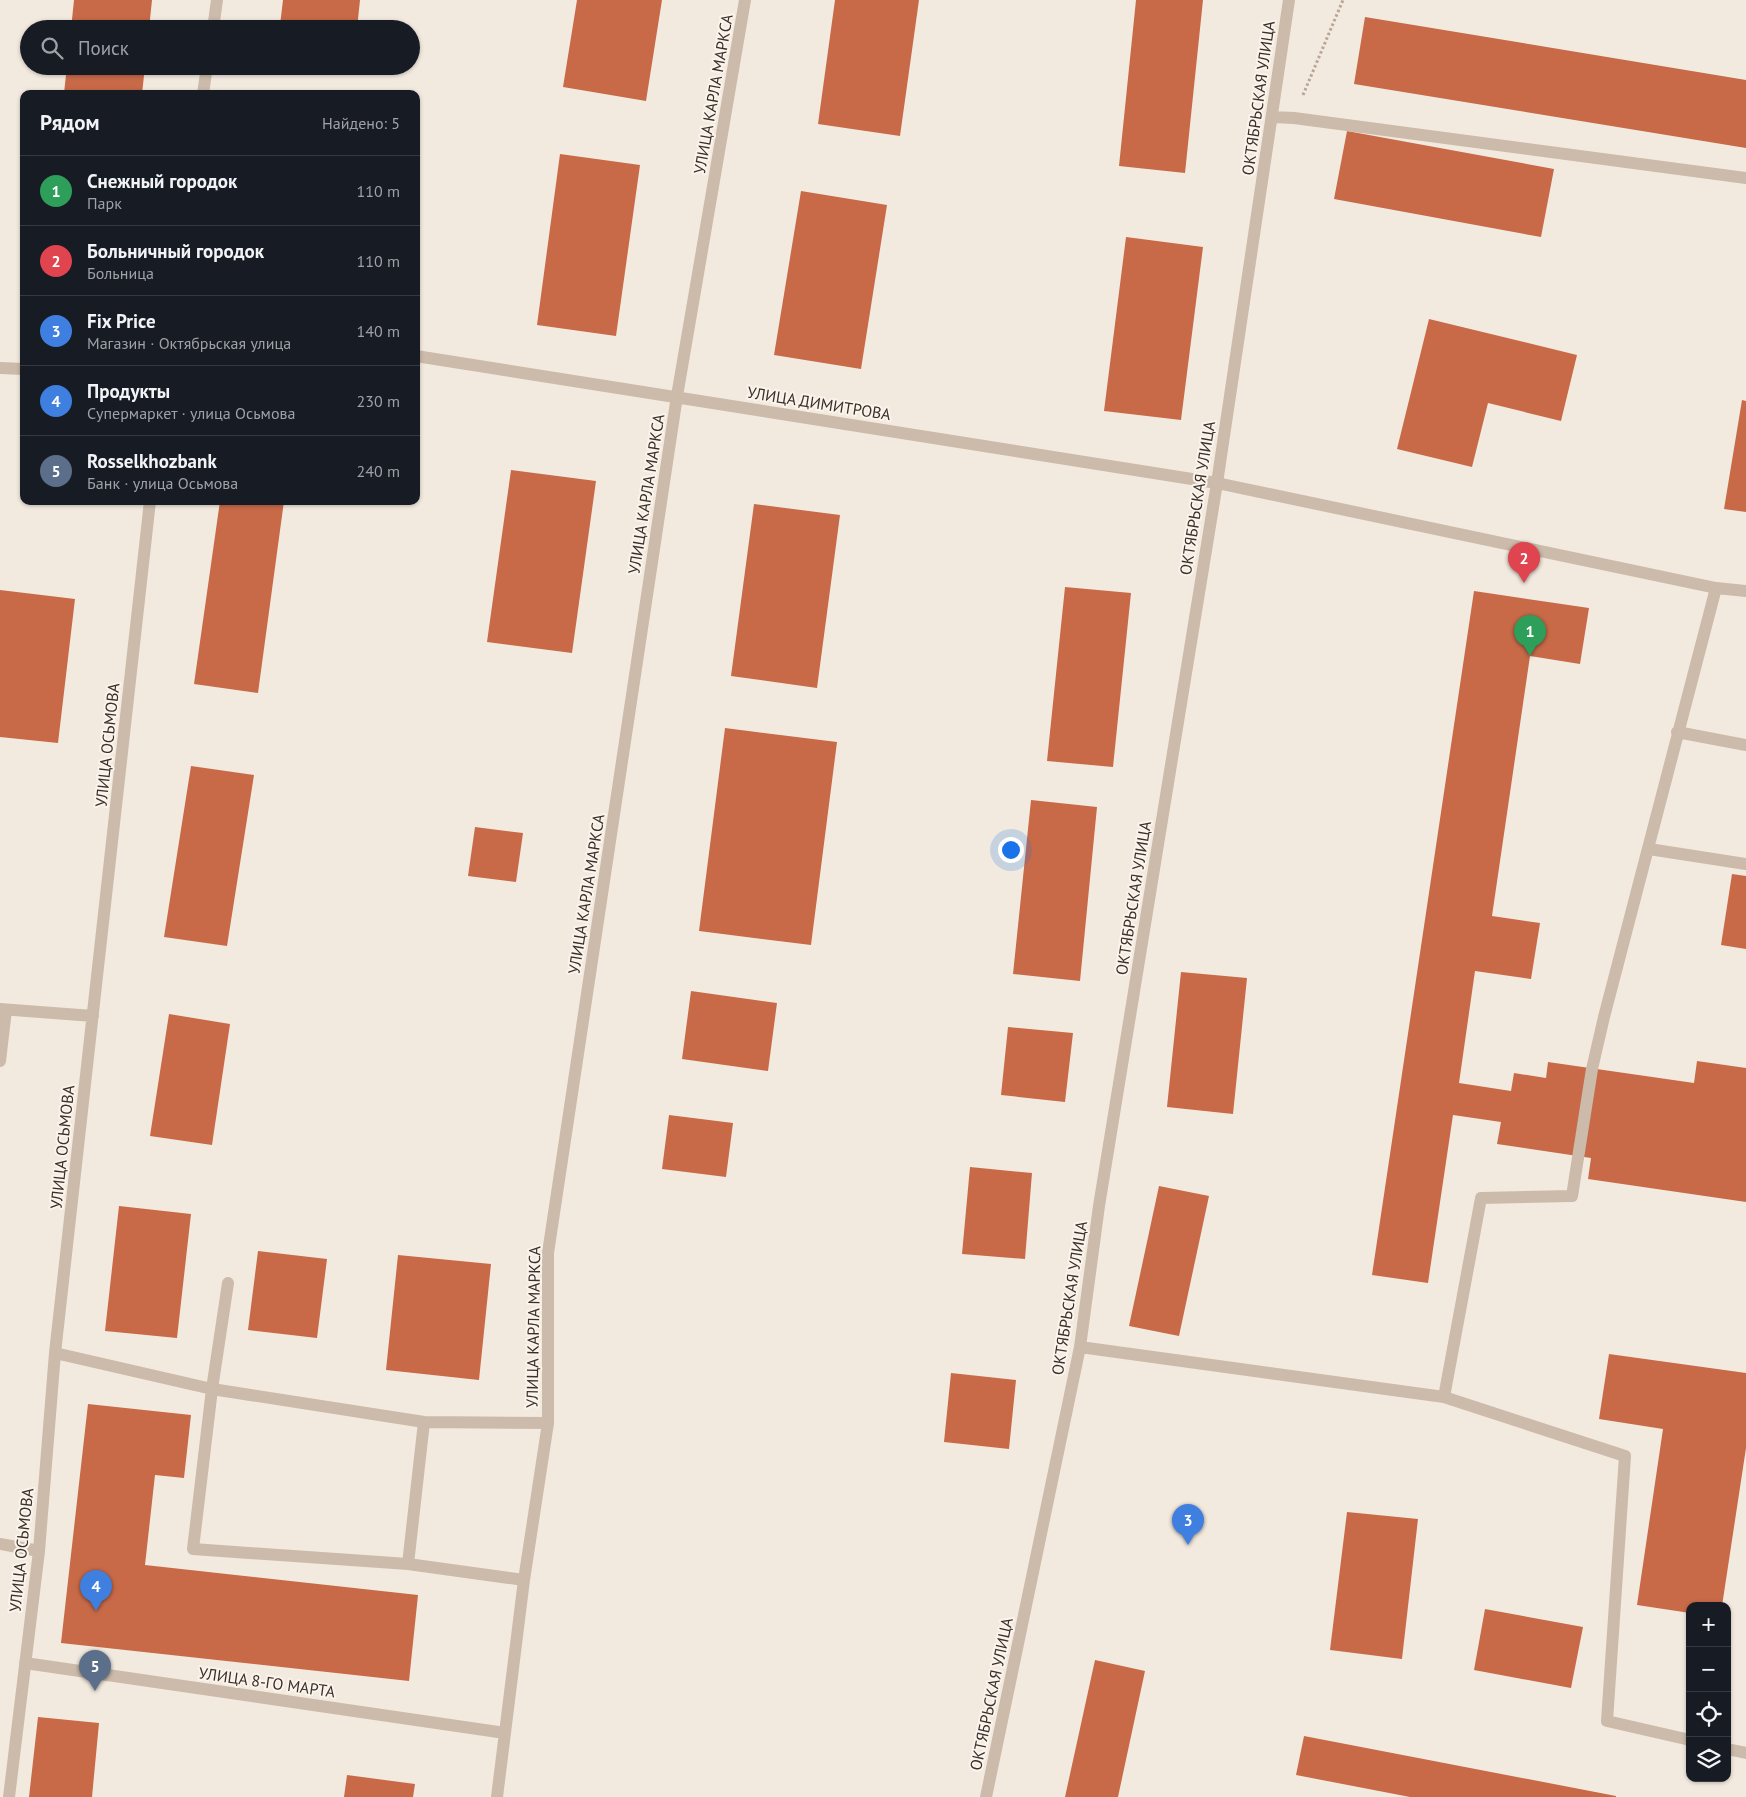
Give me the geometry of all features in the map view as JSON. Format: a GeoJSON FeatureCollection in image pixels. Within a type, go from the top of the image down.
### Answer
{"type":"FeatureCollection","features":[{"type":"Feature","properties":{"kind":"street"},"geometry":{"type":"LineString","coordinates":[[214,20],[217,0]]}},
{"type":"Feature","properties":{"kind":"street","name":"УЛИЦА КАРЛА МАРКСА"},"geometry":{"type":"LineString","coordinates":[[497,1797],[524,1580],[548,1423],[548,1253],[678,396],[745,0]]}},
{"type":"Feature","properties":{"kind":"street","name":"ОКТЯБРЬСКАЯ УЛИЦА"},"geometry":{"type":"LineString","coordinates":[[986,1797],[1080,1347],[1099,1206],[1217,483],[1289,0]]}},
{"type":"Feature","properties":{"kind":"street"},"geometry":{"type":"LineString","coordinates":[[204,90],[206,75]]}},
{"type":"Feature","properties":{"kind":"street"},"geometry":{"type":"LineString","coordinates":[[1272,118],[1294,118],[1746,178]]}},
{"type":"Feature","properties":{"kind":"street","name":"УЛИЦА ДИМИТРОВА"},"geometry":{"type":"LineString","coordinates":[[420,357],[678,396],[1217,483],[1716,588],[1746,591]]}},
{"type":"Feature","properties":{"kind":"street"},"geometry":{"type":"LineString","coordinates":[[0,368],[20,369]]}},
{"type":"Feature","properties":{"kind":"street","name":"УЛИЦА ОСЬМОВА"},"geometry":{"type":"LineString","coordinates":[[9,1797],[39,1551],[55,1353],[150,505]]}},
{"type":"Feature","properties":{"kind":"street"},"geometry":{"type":"LineString","coordinates":[[1444,1397],[1481,1198],[1572,1196],[1592,1069],[1677,732],[1716,588]]}},
{"type":"Feature","properties":{"kind":"street"},"geometry":{"type":"LineString","coordinates":[[1677,732],[1746,744]]}},
{"type":"Feature","properties":{"kind":"street"},"geometry":{"type":"LineString","coordinates":[[1649,849],[1746,864]]}},
{"type":"Feature","properties":{"kind":"street"},"geometry":{"type":"LineString","coordinates":[[0,1061],[3,1009],[93,1016]]}},
{"type":"Feature","properties":{"kind":"street"},"geometry":{"type":"LineString","coordinates":[[228,1283],[212,1389],[193,1549],[408,1564],[524,1580]]}},
{"type":"Feature","properties":{"kind":"street"},"geometry":{"type":"LineString","coordinates":[[1080,1347],[1444,1397],[1625,1456],[1607,1721],[1686,1739]]}},
{"type":"Feature","properties":{"kind":"street"},"geometry":{"type":"LineString","coordinates":[[55,1353],[212,1389],[424,1422],[548,1423]]}},
{"type":"Feature","properties":{"kind":"street"},"geometry":{"type":"LineString","coordinates":[[408,1564],[424,1422]]}},
{"type":"Feature","properties":{"kind":"street"},"geometry":{"type":"LineString","coordinates":[[0,1544],[39,1551]]}},
{"type":"Feature","properties":{"kind":"street","name":"УЛИЦА 8-ГО МАРТА"},"geometry":{"type":"LineString","coordinates":[[25,1663],[505,1733]]}},
{"type":"Feature","properties":{"kind":"street"},"geometry":{"type":"LineString","coordinates":[[1731,1750],[1746,1753]]}},
{"type":"Feature","properties":{"kind":"path"},"geometry":{"type":"LineString","coordinates":[[1294,118],[1343,0]]}},
{"type":"Feature","properties":{"kind":"building"},"geometry":{"type":"Polygon","coordinates":[[[74,0],[152,0],[150,20],[72,20],[74,0]]]}},
{"type":"Feature","properties":{"kind":"building"},"geometry":{"type":"Polygon","coordinates":[[[283,0],[360,0],[358,20],[281,20],[283,0]]]}},
{"type":"Feature","properties":{"kind":"building"},"geometry":{"type":"Polygon","coordinates":[[[577,0],[662,0],[646,101],[563,87],[577,0]]]}},
{"type":"Feature","properties":{"kind":"building"},"geometry":{"type":"Polygon","coordinates":[[[835,0],[919,0],[900,136],[818,124],[835,0]]]}},
{"type":"Feature","properties":{"kind":"building"},"geometry":{"type":"Polygon","coordinates":[[[1136,0],[1203,0],[1185,173],[1119,166],[1136,0]]]}},
{"type":"Feature","properties":{"kind":"building"},"geometry":{"type":"Polygon","coordinates":[[[1365,17],[1746,80],[1746,148],[1354,84],[1365,17]]]}},
{"type":"Feature","properties":{"kind":"building"},"geometry":{"type":"Polygon","coordinates":[[[66,75],[144,75],[142,90],[64,90],[66,75]]]}},
{"type":"Feature","properties":{"kind":"building"},"geometry":{"type":"Polygon","coordinates":[[[1347,131],[1554,169],[1541,237],[1334,199],[1347,131]]]}},
{"type":"Feature","properties":{"kind":"building"},"geometry":{"type":"Polygon","coordinates":[[[560,154],[640,165],[616,336],[537,325],[560,154]]]}},
{"type":"Feature","properties":{"kind":"building"},"geometry":{"type":"Polygon","coordinates":[[[801,191],[887,205],[861,369],[774,355],[801,191]]]}},
{"type":"Feature","properties":{"kind":"building"},"geometry":{"type":"Polygon","coordinates":[[[1126,237],[1203,247],[1181,420],[1104,411],[1126,237]]]}},
{"type":"Feature","properties":{"kind":"building"},"geometry":{"type":"Polygon","coordinates":[[[1429,319],[1577,355],[1561,421],[1488,403],[1472,467],[1397,449],[1429,319]]]}},
{"type":"Feature","properties":{"kind":"building"},"geometry":{"type":"Polygon","coordinates":[[[1742,400],[1746,401],[1746,512],[1724,509],[1742,400]]]}},
{"type":"Feature","properties":{"kind":"building"},"geometry":{"type":"Polygon","coordinates":[[[511,470],[596,481],[572,653],[487,642],[511,470]]]}},
{"type":"Feature","properties":{"kind":"building"},"geometry":{"type":"Polygon","coordinates":[[[754,504],[840,515],[817,688],[731,676],[754,504]]]}},
{"type":"Feature","properties":{"kind":"building"},"geometry":{"type":"Polygon","coordinates":[[[219,505],[283,505],[258,693],[194,684],[219,505]]]}},
{"type":"Feature","properties":{"kind":"building"},"geometry":{"type":"Polygon","coordinates":[[[1065,587],[1131,593],[1113,767],[1047,761],[1065,587]]]}},
{"type":"Feature","properties":{"kind":"building"},"geometry":{"type":"Polygon","coordinates":[[[0,590],[75,599],[58,743],[0,737],[0,590]]]}},
{"type":"Feature","properties":{"kind":"building"},"geometry":{"type":"Polygon","coordinates":[[[1474,591],[1589,608],[1580,664],[1530,656],[1492,916],[1540,923],[1531,979],[1475,971],[1459,1083],[1511,1091],[1514,1073],[1546,1078],[1548,1062],[1694,1083],[1697,1061],[1746,1068],[1746,1202],[1588,1179],[1591,1158],[1497,1144],[1501,1122],[1453,1115],[1428,1283],[1372,1275],[1474,591]]]}},
{"type":"Feature","properties":{"kind":"building"},"geometry":{"type":"Polygon","coordinates":[[[725,728],[837,742],[811,945],[699,931],[725,728]]]}},
{"type":"Feature","properties":{"kind":"building"},"geometry":{"type":"Polygon","coordinates":[[[191,766],[254,775],[227,946],[164,937],[191,766]]]}},
{"type":"Feature","properties":{"kind":"building"},"geometry":{"type":"Polygon","coordinates":[[[1031,800],[1097,807],[1080,981],[1013,974],[1031,800]]]}},
{"type":"Feature","properties":{"kind":"building"},"geometry":{"type":"Polygon","coordinates":[[[475,827],[523,833],[516,882],[468,876],[475,827]]]}},
{"type":"Feature","properties":{"kind":"building"},"geometry":{"type":"Polygon","coordinates":[[[1732,874],[1746,876],[1746,949],[1721,945],[1732,874]]]}},
{"type":"Feature","properties":{"kind":"building"},"geometry":{"type":"Polygon","coordinates":[[[1181,972],[1247,978],[1233,1114],[1167,1107],[1181,972]]]}},
{"type":"Feature","properties":{"kind":"building"},"geometry":{"type":"Polygon","coordinates":[[[691,991],[777,1003],[768,1071],[682,1059],[691,991]]]}},
{"type":"Feature","properties":{"kind":"building"},"geometry":{"type":"Polygon","coordinates":[[[169,1014],[230,1024],[212,1145],[150,1136],[169,1014]]]}},
{"type":"Feature","properties":{"kind":"building"},"geometry":{"type":"Polygon","coordinates":[[[1008,1027],[1073,1033],[1065,1102],[1001,1095],[1008,1027]]]}},
{"type":"Feature","properties":{"kind":"building"},"geometry":{"type":"Polygon","coordinates":[[[669,1115],[733,1123],[726,1177],[662,1169],[669,1115]]]}},
{"type":"Feature","properties":{"kind":"building"},"geometry":{"type":"Polygon","coordinates":[[[970,1167],[1032,1173],[1025,1259],[962,1254],[970,1167]]]}},
{"type":"Feature","properties":{"kind":"building"},"geometry":{"type":"Polygon","coordinates":[[[1159,1186],[1209,1196],[1179,1336],[1129,1326],[1159,1186]]]}},
{"type":"Feature","properties":{"kind":"building"},"geometry":{"type":"Polygon","coordinates":[[[119,1206],[191,1214],[177,1338],[105,1331],[119,1206]]]}},
{"type":"Feature","properties":{"kind":"building"},"geometry":{"type":"Polygon","coordinates":[[[258,1251],[327,1259],[317,1338],[248,1330],[258,1251]]]}},
{"type":"Feature","properties":{"kind":"building"},"geometry":{"type":"Polygon","coordinates":[[[398,1255],[491,1264],[479,1380],[386,1370],[398,1255]]]}},
{"type":"Feature","properties":{"kind":"building"},"geometry":{"type":"Polygon","coordinates":[[[1609,1354],[1746,1373],[1746,1448],[1723,1602],[1686,1602],[1686,1612],[1637,1605],[1663,1429],[1599,1419],[1609,1354]]]}},
{"type":"Feature","properties":{"kind":"building"},"geometry":{"type":"Polygon","coordinates":[[[951,1373],[1016,1380],[1009,1449],[944,1442],[951,1373]]]}},
{"type":"Feature","properties":{"kind":"building"},"geometry":{"type":"Polygon","coordinates":[[[88,1404],[191,1415],[184,1478],[155,1475],[145,1565],[418,1595],[409,1681],[61,1643],[88,1404]]]}},
{"type":"Feature","properties":{"kind":"building"},"geometry":{"type":"Polygon","coordinates":[[[1347,1512],[1418,1519],[1402,1659],[1330,1650],[1347,1512]]]}},
{"type":"Feature","properties":{"kind":"building"},"geometry":{"type":"Polygon","coordinates":[[[1485,1609],[1583,1627],[1571,1688],[1474,1670],[1485,1609]]]}},
{"type":"Feature","properties":{"kind":"building"},"geometry":{"type":"Polygon","coordinates":[[[1095,1660],[1145,1671],[1118,1797],[1065,1797],[1095,1660]]]}},
{"type":"Feature","properties":{"kind":"building"},"geometry":{"type":"Polygon","coordinates":[[[38,1717],[99,1723],[92,1797],[29,1797],[38,1717]]]}},
{"type":"Feature","properties":{"kind":"building"},"geometry":{"type":"Polygon","coordinates":[[[1304,1736],[1616,1797],[1410,1797],[1296,1775],[1304,1736]]]}},
{"type":"Feature","properties":{"kind":"building"},"geometry":{"type":"Polygon","coordinates":[[[347,1775],[415,1784],[413,1797],[344,1797],[347,1775]]]}},
{"type":"Feature","properties":{"kind":"place","name":"Больничный городок"},"geometry":{"type":"Point","coordinates":[1524,583]}},
{"type":"Feature","properties":{"kind":"place","name":"Снежный городок"},"geometry":{"type":"Point","coordinates":[1530,656]}},
{"type":"Feature","properties":{"kind":"place","name":"Fix Price"},"geometry":{"type":"Point","coordinates":[1188,1545]}},
{"type":"Feature","properties":{"kind":"place","name":"Продукты"},"geometry":{"type":"Point","coordinates":[96,1611]}},
{"type":"Feature","properties":{"kind":"place","name":"Rosselkhozbank"},"geometry":{"type":"Point","coordinates":[95,1691]}}]}
